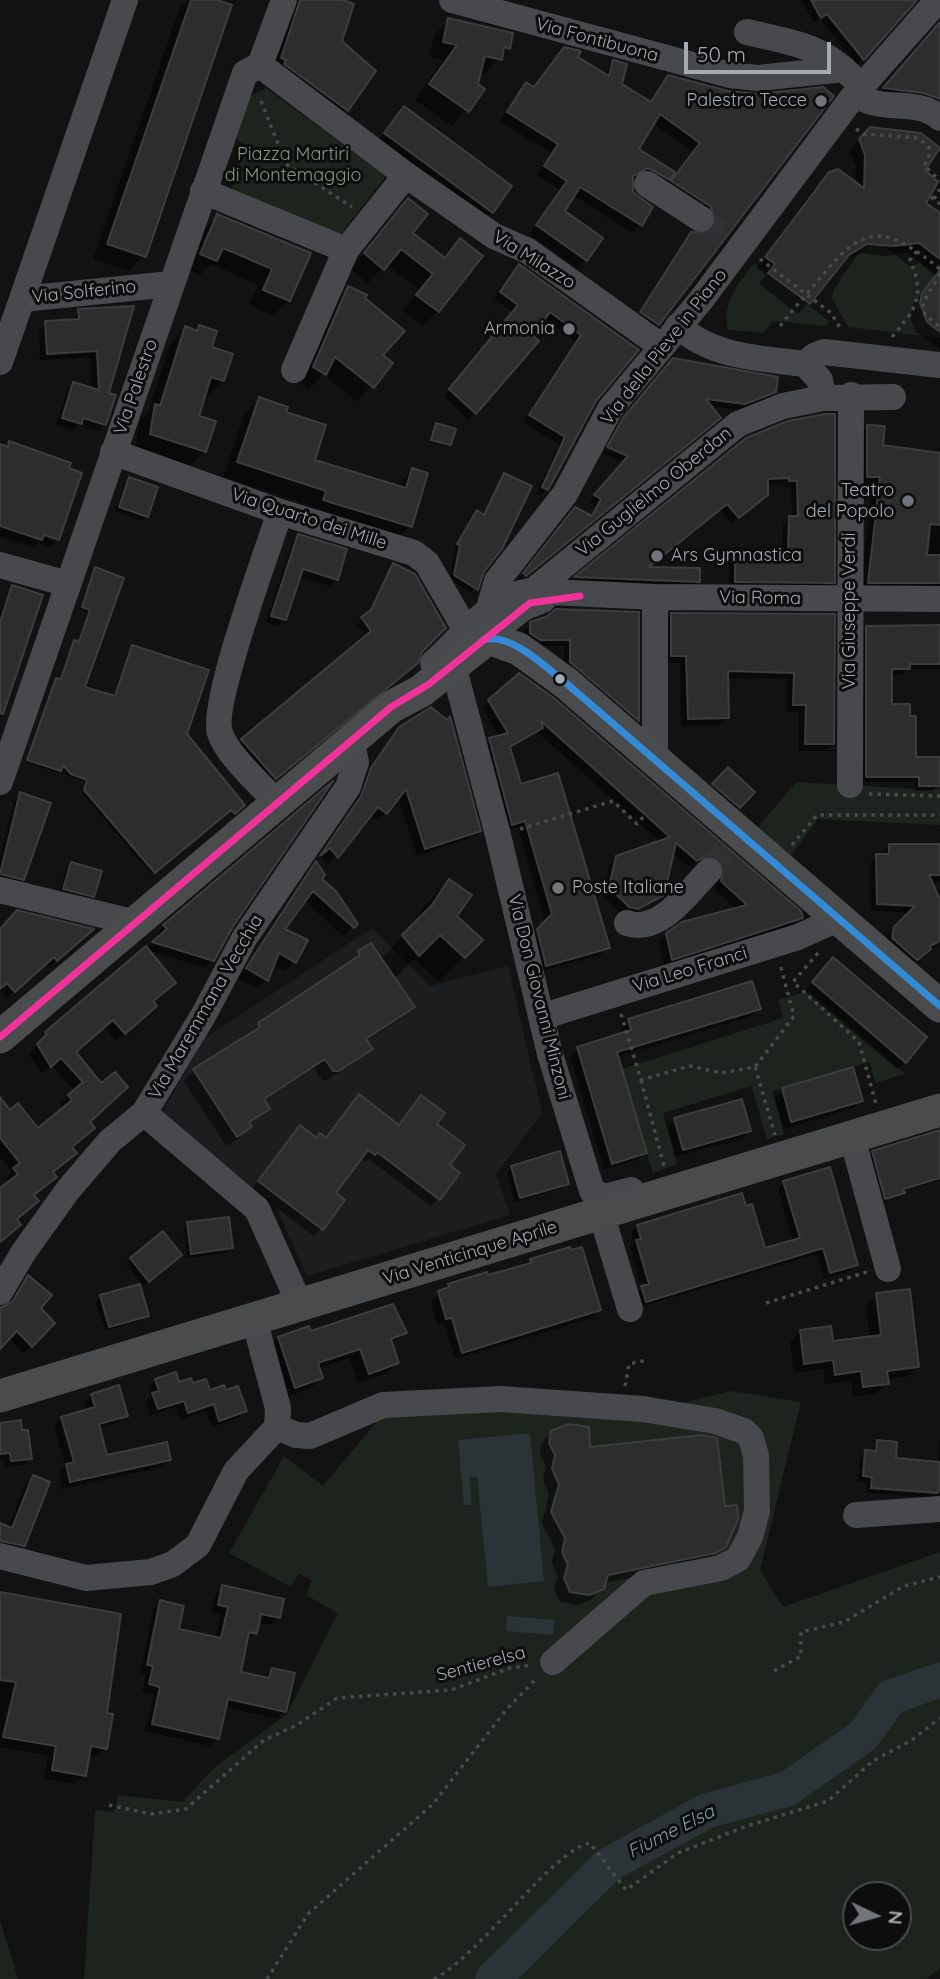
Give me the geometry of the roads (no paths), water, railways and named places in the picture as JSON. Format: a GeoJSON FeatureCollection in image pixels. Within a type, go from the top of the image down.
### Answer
{"type":"FeatureCollection","features":[{"type":"Feature","properties":{"kind":"main road"},"geometry":{"type":"LineString","coordinates":[[0,1037],[391,707],[421,691],[453,665],[480,627],[535,660],[655,759],[735,840],[831,923],[938,1006]]}},
{"type":"Feature","properties":{"kind":"main road"},"geometry":{"type":"LineString","coordinates":[[863,1128],[940,1092]]}},
{"type":"Feature","properties":{"kind":"main road","name":"Via Venticinque Aprile"},"geometry":{"type":"LineString","coordinates":[[0,1396],[727,1175],[863,1128],[940,1110]]}},
{"type":"Feature","properties":{"kind":"street"},"geometry":{"type":"LineString","coordinates":[[22,299],[125,0]]}},
{"type":"Feature","properties":{"kind":"street","name":"Via Palestro"},"geometry":{"type":"LineString","coordinates":[[0,782],[245,73],[260,65],[284,0]]}},
{"type":"Feature","properties":{"kind":"street","name":"Via Fontibuona"},"geometry":{"type":"LineString","coordinates":[[452,0],[730,75],[854,83]]}},
{"type":"Feature","properties":{"kind":"street","name":"Via della Pieve in Piano"},"geometry":{"type":"LineString","coordinates":[[480,627],[503,572],[565,494],[610,409],[743,248],[854,83],[938,0]]}},
{"type":"Feature","properties":{"kind":"street"},"geometry":{"type":"LineString","coordinates":[[747,32],[820,51],[854,83],[867,103],[926,109],[940,118]]}},
{"type":"Feature","properties":{"kind":"street"},"geometry":{"type":"LineString","coordinates":[[260,65],[406,175],[346,250],[294,370]]}},
{"type":"Feature","properties":{"kind":"street","name":"Via Milazzo"},"geometry":{"type":"LineString","coordinates":[[406,175],[494,236],[528,251],[661,346]]}},
{"type":"Feature","properties":{"kind":"street"},"geometry":{"type":"LineString","coordinates":[[647,184],[701,219]]}},
{"type":"Feature","properties":{"kind":"street"},"geometry":{"type":"LineString","coordinates":[[203,191],[346,250]]}},
{"type":"Feature","properties":{"kind":"street","name":"Via Solferino"},"geometry":{"type":"LineString","coordinates":[[0,362],[22,299],[171,284]]}},
{"type":"Feature","properties":{"kind":"street"},"geometry":{"type":"LineString","coordinates":[[678,326],[688,335],[727,354],[805,364],[820,380],[824,398]]}},
{"type":"Feature","properties":{"kind":"street"},"geometry":{"type":"LineString","coordinates":[[805,364],[814,355],[824,352],[940,365]]}},
{"type":"Feature","properties":{"kind":"street","name":"Via Guglielmo Oberdan"},"geometry":{"type":"LineString","coordinates":[[534,590],[738,424],[783,407],[824,398],[851,395],[893,397]]}},
{"type":"Feature","properties":{"kind":"street","name":"Via Giuseppe Verdi"},"geometry":{"type":"LineString","coordinates":[[851,395],[850,599],[856,790]]}},
{"type":"Feature","properties":{"kind":"street","name":"Via Quarto dei Mille"},"geometry":{"type":"LineString","coordinates":[[113,452],[280,512],[414,553],[427,563],[454,609],[480,627]]}},
{"type":"Feature","properties":{"kind":"street"},"geometry":{"type":"LineString","coordinates":[[277,803],[224,742],[218,719],[238,641],[280,512]]}},
{"type":"Feature","properties":{"kind":"street"},"geometry":{"type":"LineString","coordinates":[[0,565],[68,584]]}},
{"type":"Feature","properties":{"kind":"street","name":"Via Roma"},"geometry":{"type":"LineString","coordinates":[[391,707],[411,684],[517,593],[534,590],[580,596],[940,599]]}},
{"type":"Feature","properties":{"kind":"street","name":"Via Roma"},"geometry":{"type":"LineString","coordinates":[[480,627],[530,603],[580,596]]}},
{"type":"Feature","properties":{"kind":"street"},"geometry":{"type":"LineString","coordinates":[[655,597],[655,759]]}},
{"type":"Feature","properties":{"kind":"street","name":"Via Don Giovanni Minzoni"},"geometry":{"type":"LineString","coordinates":[[453,665],[498,835],[541,1017],[594,1194],[605,1197],[695,1175],[727,1175]]}},
{"type":"Feature","properties":{"kind":"street","name":"Via Maremmana Vecchia"},"geometry":{"type":"LineString","coordinates":[[0,1292],[31,1241],[68,1190],[110,1141],[144,1113],[203,1016],[253,925],[348,787],[356,762],[351,740]]}},
{"type":"Feature","properties":{"kind":"street"},"geometry":{"type":"LineString","coordinates":[[627,923],[642,926],[662,917],[709,871]]}},
{"type":"Feature","properties":{"kind":"street"},"geometry":{"type":"LineString","coordinates":[[0,890],[136,923]]}},
{"type":"Feature","properties":{"kind":"street","name":"Via Leo Franci"},"geometry":{"type":"LineString","coordinates":[[541,1017],[775,944],[831,923]]}},
{"type":"Feature","properties":{"kind":"street"},"geometry":{"type":"LineString","coordinates":[[144,1113],[257,1209],[300,1305]]}},
{"type":"Feature","properties":{"kind":"street"},"geometry":{"type":"LineString","coordinates":[[863,1128],[882,1269]]}},
{"type":"Feature","properties":{"kind":"street"},"geometry":{"type":"LineString","coordinates":[[601,1213],[630,1309]]}},
{"type":"Feature","properties":{"kind":"street"},"geometry":{"type":"LineString","coordinates":[[0,1556],[86,1578],[151,1572],[173,1564],[198,1545],[236,1471],[277,1427],[278,1408],[254,1319]]}},
{"type":"Feature","properties":{"kind":"street"},"geometry":{"type":"LineString","coordinates":[[277,1427],[296,1435],[318,1434],[375,1407],[393,1403],[501,1399],[600,1404],[715,1421],[744,1431],[751,1438],[756,1456],[755,1524],[745,1549],[735,1562],[721,1568],[644,1583],[553,1662]]}},
{"type":"Feature","properties":{"kind":"street"},"geometry":{"type":"LineString","coordinates":[[856,1515],[940,1509]]}},
{"type":"Feature","properties":{"kind":"waterway","name":"Fiume Elsa"},"geometry":{"type":"LineString","coordinates":[[493,1979],[608,1865],[706,1811],[787,1789],[863,1736],[891,1697],[940,1680]]}},
{"type":"Feature","properties":{"kind":"tunnel"},"geometry":{"type":"LineString","coordinates":[[701,219],[732,241]]}},
{"type":"Feature","properties":{"kind":"tunnel"},"geometry":{"type":"LineString","coordinates":[[709,871],[730,846]]}},
{"type":"Feature","properties":{"kind":"place","name":"Palestra Tecce"},"geometry":{"type":"Point","coordinates":[821,101]}},
{"type":"Feature","properties":{"kind":"place","name":"Armonia"},"geometry":{"type":"Point","coordinates":[569,329]}},
{"type":"Feature","properties":{"kind":"place","name":"Teatro del Popolo"},"geometry":{"type":"Point","coordinates":[908,501]}},
{"type":"Feature","properties":{"kind":"place","name":"Ars Gymnastica"},"geometry":{"type":"Point","coordinates":[657,556]}},
{"type":"Feature","properties":{"kind":"place","name":"Poste Italiane"},"geometry":{"type":"Point","coordinates":[558,888]}},
{"type":"Feature","properties":{"kind":"park label","name":"Piazza Martiri di Montemaggio"},"geometry":{"type":"Point","coordinates":[293,165]}}]}
